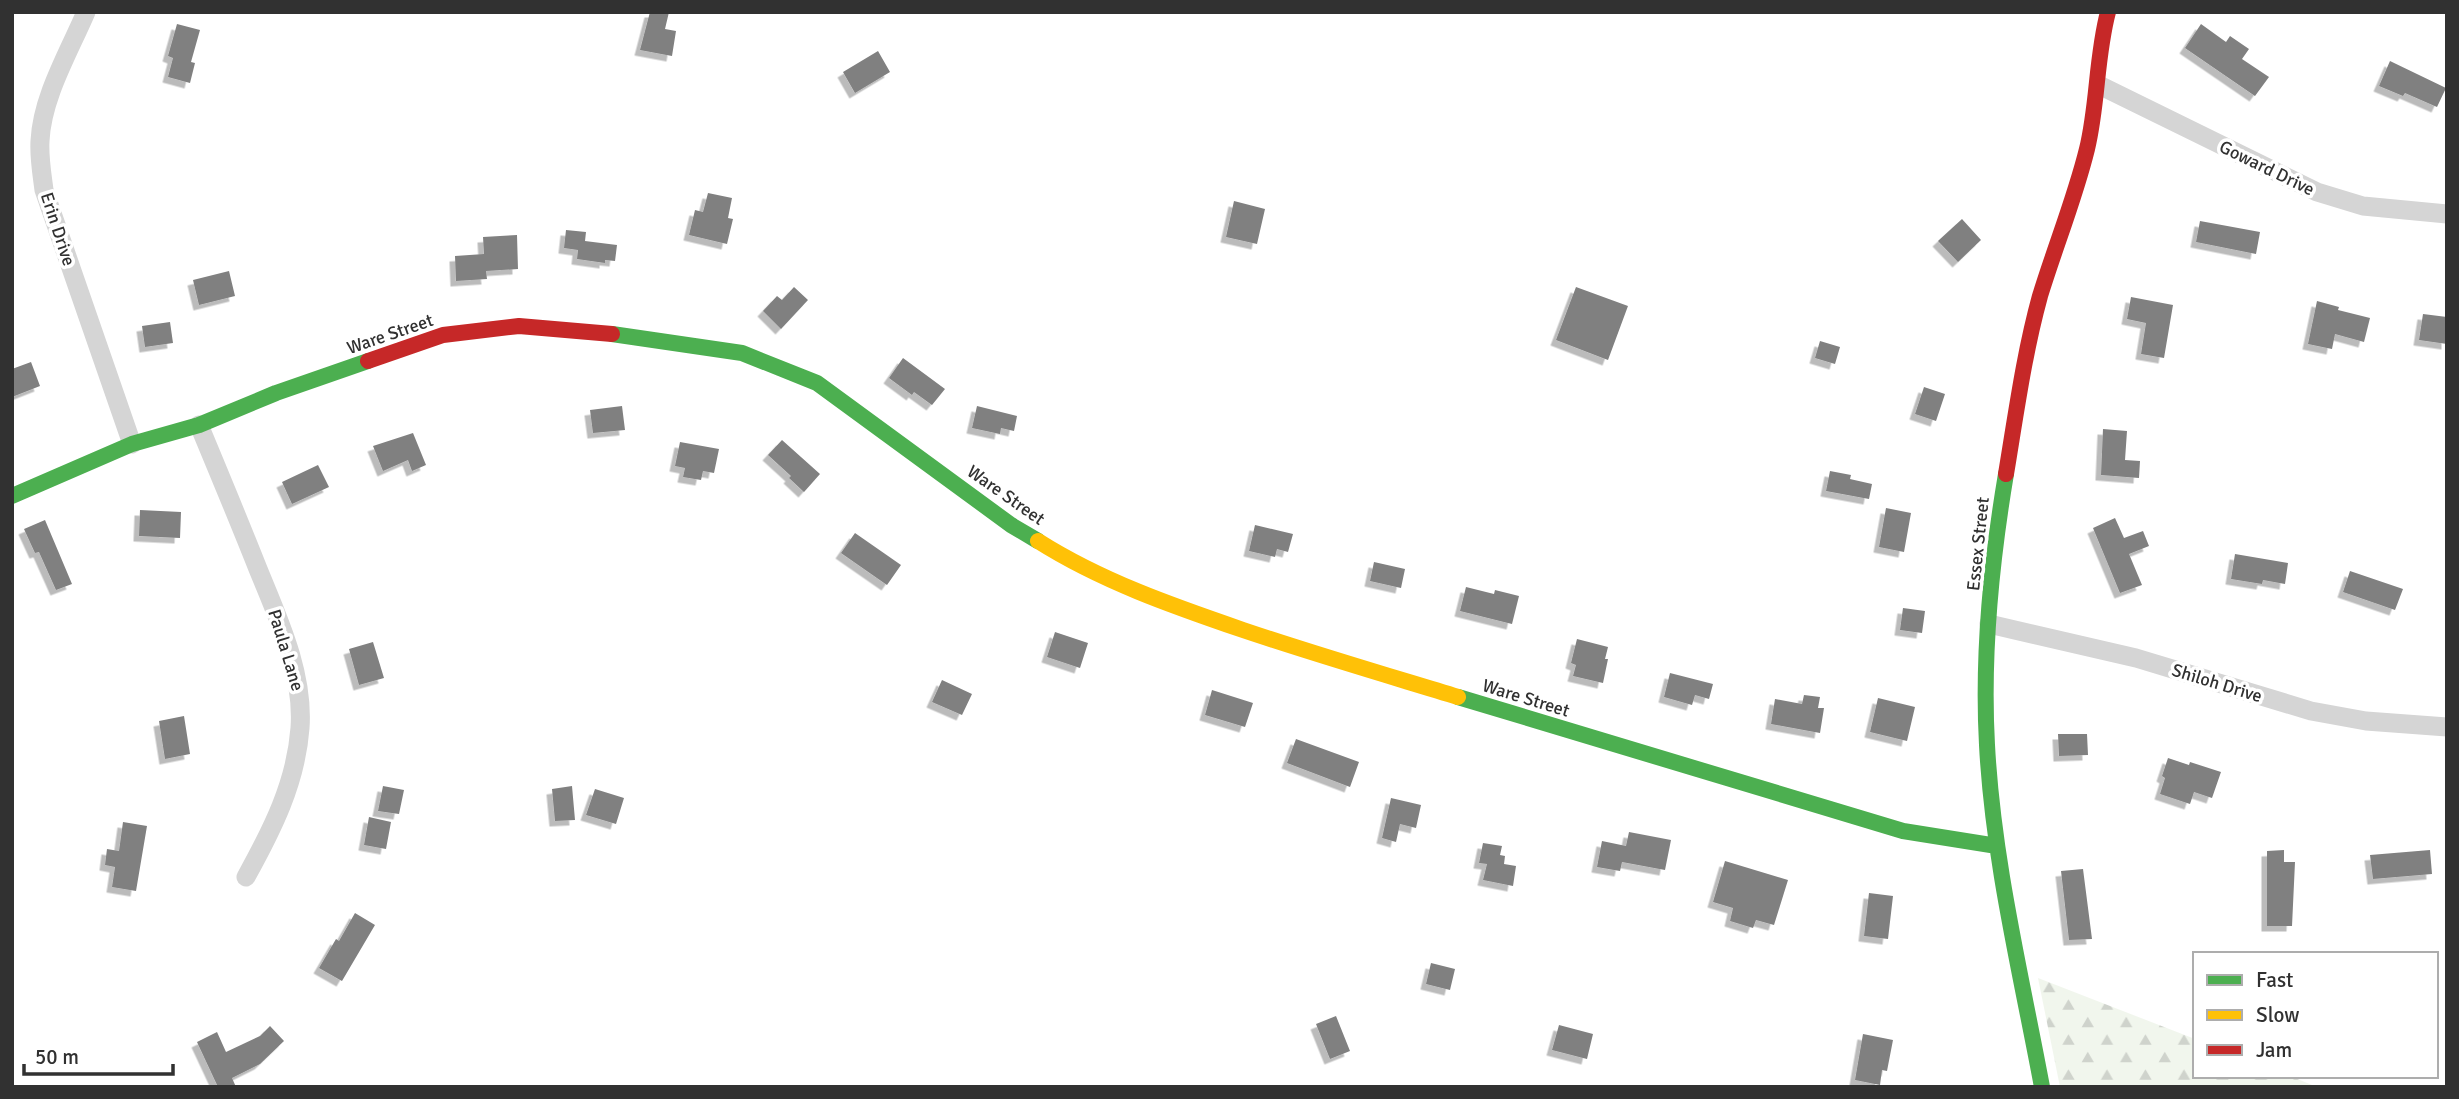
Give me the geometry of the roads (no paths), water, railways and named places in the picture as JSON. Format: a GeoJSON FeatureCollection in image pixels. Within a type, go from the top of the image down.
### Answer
{"type":"FeatureCollection","features":[{"type":"Feature","properties":{"kind":"street","name":"Erin Drive"},"geometry":{"type":"LineString","coordinates":[[86,12],[45,112],[40,139],[41,164],[44,190],[132,444]]}},
{"type":"Feature","properties":{"kind":"street","name":"Essex Street"},"geometry":{"type":"LineString","coordinates":[[2042,1087],[1997,846],[1987,746],[1985,662],[2001,503],[2025,358],[2040,297],[2087,149],[2099,85],[2102,34],[2108,12]]}},
{"type":"Feature","properties":{"kind":"street","name":"Goward Drive"},"geometry":{"type":"LineString","coordinates":[[2099,85],[2317,192],[2364,206],[2447,214]]}},
{"type":"Feature","properties":{"kind":"street","name":"Ware Street"},"geometry":{"type":"LineString","coordinates":[[12,496],[132,444],[199,425],[276,393],[443,335],[519,326],[626,335],[742,353],[817,383],[1011,524],[1050,549],[1126,587],[1312,653],[1847,815],[1903,831],[1997,846]]}},
{"type":"Feature","properties":{"kind":"street","name":"Paula Lane"},"geometry":{"type":"LineString","coordinates":[[199,425],[269,596],[292,661],[300,697],[301,726],[297,754],[286,794],[273,829],[246,877]]}},
{"type":"Feature","properties":{"kind":"street","name":"Shiloh Drive"},"geometry":{"type":"LineString","coordinates":[[1989,624],[2136,658],[2311,711],[2366,721],[2447,727]]}}]}
